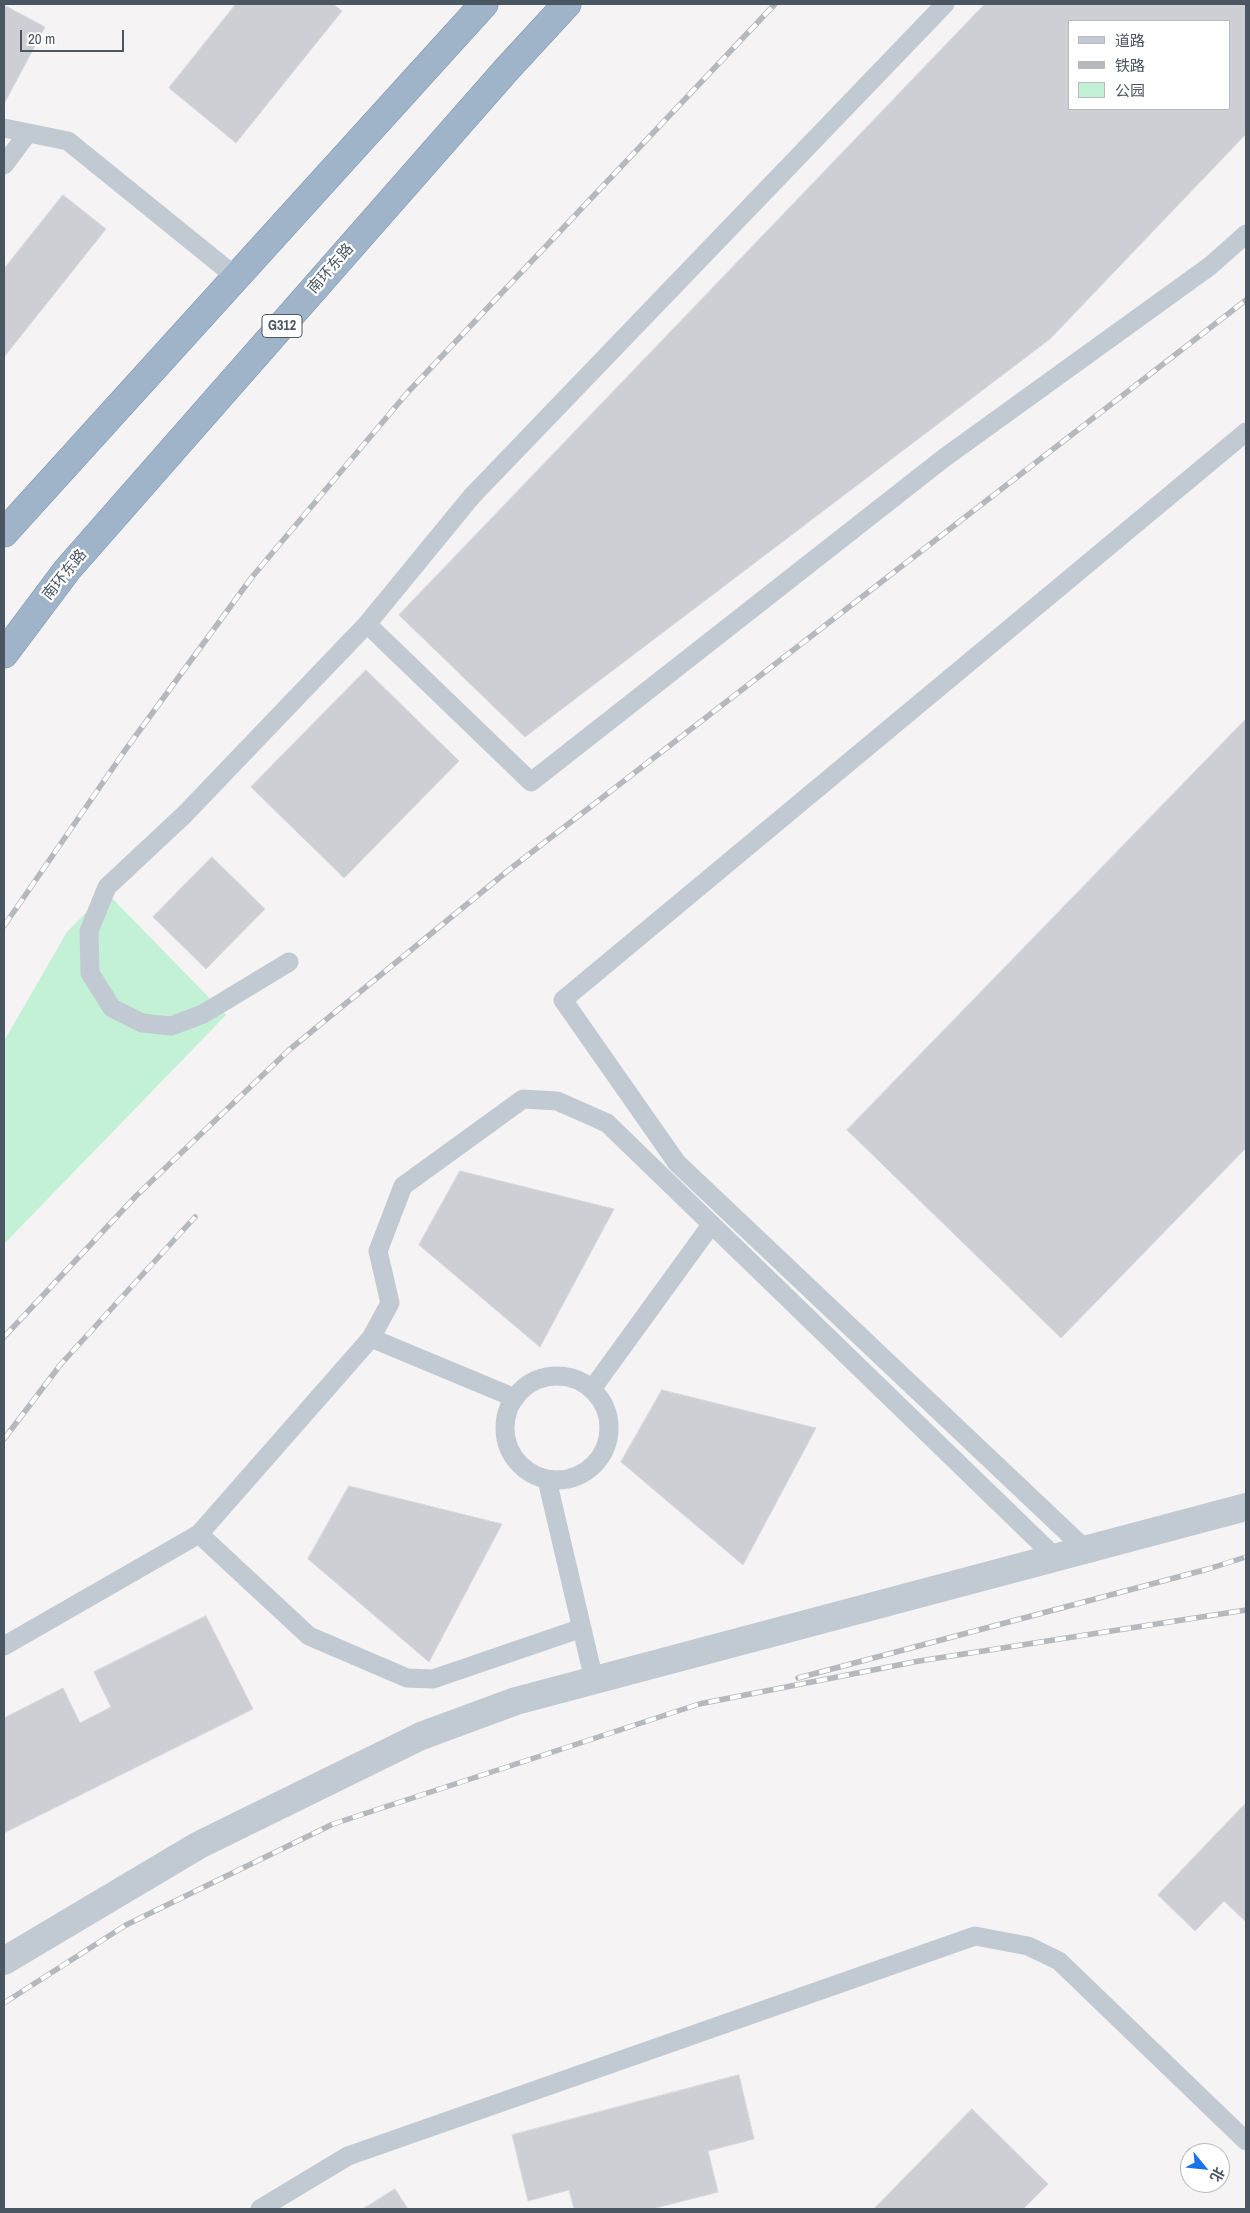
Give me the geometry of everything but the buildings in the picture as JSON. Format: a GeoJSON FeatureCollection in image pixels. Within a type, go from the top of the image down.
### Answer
{"type":"FeatureCollection","features":[{"type":"Feature","properties":{"kind":"highway"},"geometry":{"type":"LineString","coordinates":[[4,533],[484,4]]}},
{"type":"Feature","properties":{"kind":"highway","name":"南环东路"},"geometry":{"type":"LineString","coordinates":[[4,654],[67,570],[507,69],[567,4]]}},
{"type":"Feature","properties":{"kind":"street"},"geometry":{"type":"LineString","coordinates":[[4,1961],[199,1844],[421,1736],[516,1701],[1246,1507]]}},
{"type":"Feature","properties":{"kind":"lane"},"geometry":{"type":"LineString","coordinates":[[289,962],[203,1014],[171,1026],[142,1023],[112,1008],[90,973],[89,931],[107,887],[184,815],[367,624],[472,496],[945,4]]}},
{"type":"Feature","properties":{"kind":"lane"},"geometry":{"type":"LineString","coordinates":[[4,128],[68,141],[236,277]]}},
{"type":"Feature","properties":{"kind":"lane"},"geometry":{"type":"LineString","coordinates":[[4,165],[27,134]]}},
{"type":"Feature","properties":{"kind":"lane"},"geometry":{"type":"LineString","coordinates":[[367,624],[531,782],[944,458],[1210,266],[1246,234]]}},
{"type":"Feature","properties":{"kind":"lane"},"geometry":{"type":"LineString","coordinates":[[1086,1550],[677,1163],[563,1000],[1246,432]]}},
{"type":"Feature","properties":{"kind":"lane"},"geometry":{"type":"LineString","coordinates":[[4,1646],[199,1534],[371,1338],[390,1303],[378,1251],[403,1186],[523,1098],[557,1101],[607,1123],[1056,1558]]}},
{"type":"Feature","properties":{"kind":"lane"},"geometry":{"type":"LineString","coordinates":[[592,1389],[711,1225]]}},
{"type":"Feature","properties":{"kind":"lane"},"geometry":{"type":"LineString","coordinates":[[371,1338],[515,1398]]}},
{"type":"Feature","properties":{"kind":"lane"},"geometry":{"type":"LineString","coordinates":[[560,1376],[577,1380],[592,1389],[603,1403],[608,1419],[608,1436],[603,1452],[593,1466],[580,1476],[564,1480],[547,1480],[531,1473],[517,1462],[509,1447],[505,1430],[507,1413],[515,1398],[527,1385],[543,1378],[560,1376]]}},
{"type":"Feature","properties":{"kind":"lane"},"geometry":{"type":"LineString","coordinates":[[547,1480],[594,1680]]}},
{"type":"Feature","properties":{"kind":"lane"},"geometry":{"type":"LineString","coordinates":[[199,1534],[309,1636],[407,1678],[433,1679],[582,1628]]}},
{"type":"Feature","properties":{"kind":"lane"},"geometry":{"type":"LineString","coordinates":[[260,2209],[348,2156],[975,1936],[1028,1946],[1060,1961],[1246,2141]]}},
{"type":"Feature","properties":{"kind":"green space"},"geometry":{"type":"Polygon","coordinates":[[[106,892],[226,1015],[4,1244],[4,1041],[67,932],[106,892]]]}},
{"type":"Feature","properties":{"kind":"railway"},"geometry":{"type":"LineString","coordinates":[[4,926],[126,749],[252,577],[408,392],[775,4]]}},
{"type":"Feature","properties":{"kind":"railway"},"geometry":{"type":"LineString","coordinates":[[4,1337],[136,1196],[289,1050],[510,869],[1246,300]]}},
{"type":"Feature","properties":{"kind":"railway"},"geometry":{"type":"LineString","coordinates":[[4,1439],[61,1364],[195,1217]]}},
{"type":"Feature","properties":{"kind":"railway"},"geometry":{"type":"LineString","coordinates":[[798,1678],[1208,1569],[1246,1557]]}},
{"type":"Feature","properties":{"kind":"railway"},"geometry":{"type":"LineString","coordinates":[[4,2003],[126,1925],[333,1824],[699,1704],[919,1661],[1246,1610]]}}]}
